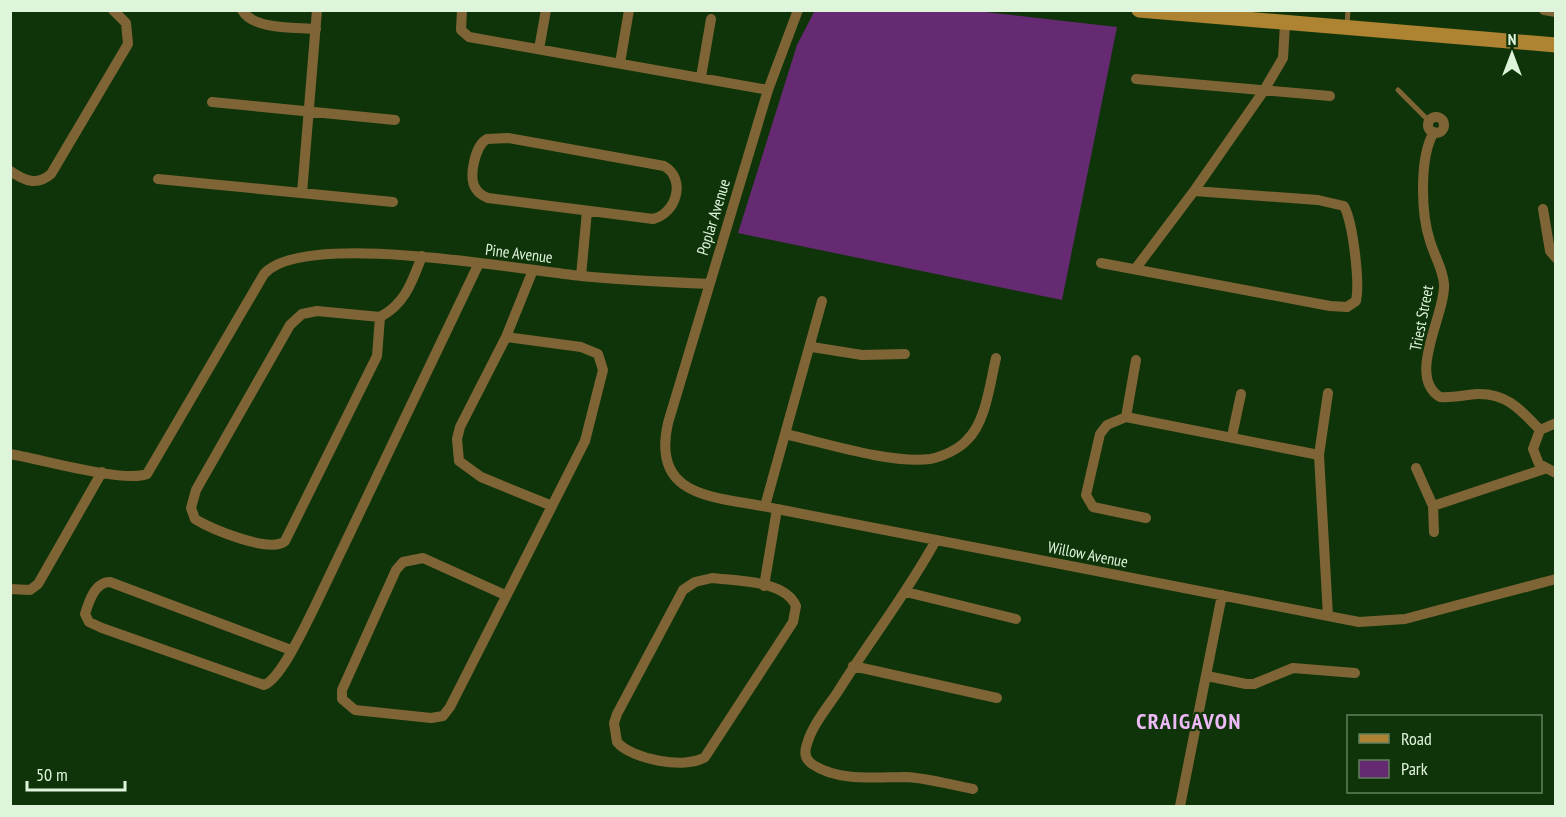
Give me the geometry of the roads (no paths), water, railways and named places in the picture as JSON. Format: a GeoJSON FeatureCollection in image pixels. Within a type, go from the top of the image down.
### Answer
{"type":"FeatureCollection","features":[{"type":"Feature","properties":{"kind":"street"},"geometry":{"type":"LineString","coordinates":[[10,171],[30,182],[42,181],[51,174],[128,44],[126,23],[113,10]]}},
{"type":"Feature","properties":{"kind":"street"},"geometry":{"type":"LineString","coordinates":[[242,10],[256,22],[316,29]]}},
{"type":"Feature","properties":{"kind":"street"},"geometry":{"type":"LineString","coordinates":[[302,193],[317,10]]}},
{"type":"Feature","properties":{"kind":"street"},"geometry":{"type":"LineString","coordinates":[[462,10],[460,26],[464,34],[768,90]]}},
{"type":"Feature","properties":{"kind":"street"},"geometry":{"type":"LineString","coordinates":[[539,49],[546,10]]}},
{"type":"Feature","properties":{"kind":"street"},"geometry":{"type":"LineString","coordinates":[[620,63],[629,10]]}},
{"type":"Feature","properties":{"kind":"street","name":"Poplar Avenue"},"geometry":{"type":"LineString","coordinates":[[668,423],[768,90],[792,16],[798,10]]}},
{"type":"Feature","properties":{"kind":"street"},"geometry":{"type":"LineString","coordinates":[[1138,10],[1240,15],[1286,24],[1556,45]]}},
{"type":"Feature","properties":{"kind":"street"},"geometry":{"type":"LineString","coordinates":[[1544,10],[1556,12]]}},
{"type":"Feature","properties":{"kind":"street"},"geometry":{"type":"LineString","coordinates":[[701,77],[711,19]]}},
{"type":"Feature","properties":{"kind":"street"},"geometry":{"type":"LineString","coordinates":[[1136,268],[1194,191],[1263,92],[1283,58],[1286,24]]}},
{"type":"Feature","properties":{"kind":"street"},"geometry":{"type":"LineString","coordinates":[[1136,80],[1330,96]]}},
{"type":"Feature","properties":{"kind":"street"},"geometry":{"type":"LineString","coordinates":[[212,102],[395,120]]}},
{"type":"Feature","properties":{"kind":"street","name":"Triest Street"},"geometry":{"type":"LineString","coordinates":[[1429,121],[1435,117],[1443,120],[1442,131],[1434,132],[1425,158],[1425,210],[1428,234],[1442,276],[1444,293],[1428,356],[1426,370],[1429,386],[1440,396],[1478,394],[1504,398],[1520,409],[1540,430]]}},
{"type":"Feature","properties":{"kind":"street"},"geometry":{"type":"LineString","coordinates":[[508,138],[664,166],[675,176],[677,187],[674,204],[663,217],[639,218],[587,211],[488,198],[479,194],[475,189],[473,176],[480,143],[487,139],[508,138]]}},
{"type":"Feature","properties":{"kind":"street"},"geometry":{"type":"LineString","coordinates":[[158,179],[393,202]]}},
{"type":"Feature","properties":{"kind":"street"},"geometry":{"type":"LineString","coordinates":[[1101,263],[1330,306],[1347,307],[1356,301],[1357,284],[1348,217],[1344,206],[1318,200],[1194,191]]}},
{"type":"Feature","properties":{"kind":"street"},"geometry":{"type":"LineString","coordinates":[[1543,209],[1550,251],[1556,258]]}},
{"type":"Feature","properties":{"kind":"street"},"geometry":{"type":"LineString","coordinates":[[581,276],[587,211]]}},
{"type":"Feature","properties":{"kind":"street","name":"Pine Avenue"},"geometry":{"type":"LineString","coordinates":[[10,454],[102,472],[138,476],[152,469],[264,274],[269,267],[288,258],[325,253],[422,256],[581,276],[708,284]]}},
{"type":"Feature","properties":{"kind":"street"},"geometry":{"type":"LineString","coordinates":[[380,317],[377,356],[285,541],[275,547],[261,545],[195,519],[191,508],[195,490],[295,319],[308,312],[317,311],[380,317],[396,308],[403,299],[422,256]]}},
{"type":"Feature","properties":{"kind":"street"},"geometry":{"type":"LineString","coordinates":[[291,650],[110,582],[97,587],[85,614],[89,622],[102,628],[264,685],[272,681],[291,650],[315,606],[479,263]]}},
{"type":"Feature","properties":{"kind":"street"},"geometry":{"type":"LineString","coordinates":[[534,270],[506,337],[460,427],[457,439],[459,461],[481,477],[552,506]]}},
{"type":"Feature","properties":{"kind":"street"},"geometry":{"type":"LineString","coordinates":[[765,506],[812,347],[822,301]]}},
{"type":"Feature","properties":{"kind":"street"},"geometry":{"type":"LineString","coordinates":[[505,595],[423,558],[403,562],[396,570],[346,679],[342,699],[355,710],[431,718],[442,716],[450,707],[585,441],[603,364],[598,354],[592,350],[506,337]]}},
{"type":"Feature","properties":{"kind":"street"},"geometry":{"type":"LineString","coordinates":[[812,347],[862,355],[905,354]]}},
{"type":"Feature","properties":{"kind":"street"},"geometry":{"type":"LineString","coordinates":[[785,434],[869,452],[916,459],[932,459],[946,454],[968,440],[974,430],[996,358]]}},
{"type":"Feature","properties":{"kind":"street"},"geometry":{"type":"LineString","coordinates":[[1126,417],[1136,360]]}},
{"type":"Feature","properties":{"kind":"street"},"geometry":{"type":"LineString","coordinates":[[1328,393],[1319,455],[1328,616]]}},
{"type":"Feature","properties":{"kind":"street"},"geometry":{"type":"LineString","coordinates":[[1232,436],[1241,394]]}},
{"type":"Feature","properties":{"kind":"street"},"geometry":{"type":"LineString","coordinates":[[1146,518],[1093,507],[1086,495],[1100,434],[1107,425],[1126,417],[1232,436],[1319,455]]}},
{"type":"Feature","properties":{"kind":"street","name":"Willow Avenue"},"geometry":{"type":"LineString","coordinates":[[668,423],[664,441],[666,461],[679,482],[708,494],[1328,616],[1369,622],[1405,619],[1556,579]]}},
{"type":"Feature","properties":{"kind":"street"},"geometry":{"type":"LineString","coordinates":[[1556,423],[1540,430],[1533,449],[1539,464],[1551,471],[1556,485]]}},
{"type":"Feature","properties":{"kind":"street"},"geometry":{"type":"LineString","coordinates":[[1416,468],[1433,506],[1434,532]]}},
{"type":"Feature","properties":{"kind":"street"},"geometry":{"type":"LineString","coordinates":[[1433,506],[1551,471]]}},
{"type":"Feature","properties":{"kind":"street"},"geometry":{"type":"LineString","coordinates":[[10,588],[30,590],[38,584],[102,472]]}},
{"type":"Feature","properties":{"kind":"street"},"geometry":{"type":"LineString","coordinates":[[764,586],[777,509]]}},
{"type":"Feature","properties":{"kind":"street"},"geometry":{"type":"LineString","coordinates":[[936,540],[906,592],[854,666],[810,735],[806,747],[807,759],[819,768],[862,778],[923,779],[973,789]]}},
{"type":"Feature","properties":{"kind":"street"},"geometry":{"type":"LineString","coordinates":[[712,578],[764,586],[787,594],[794,600],[796,613],[794,622],[711,750],[699,761],[681,763],[638,757],[621,747],[616,742],[617,714],[683,590],[695,582],[712,578]]}},
{"type":"Feature","properties":{"kind":"street"},"geometry":{"type":"LineString","coordinates":[[906,592],[1016,619]]}},
{"type":"Feature","properties":{"kind":"street"},"geometry":{"type":"LineString","coordinates":[[1180,807],[1208,676],[1222,595]]}},
{"type":"Feature","properties":{"kind":"street"},"geometry":{"type":"LineString","coordinates":[[854,666],[997,698]]}},
{"type":"Feature","properties":{"kind":"street"},"geometry":{"type":"LineString","coordinates":[[1208,676],[1254,684],[1293,668],[1355,673]]}},
{"type":"Feature","properties":{"kind":"lane"},"geometry":{"type":"LineString","coordinates":[[1347,29],[1348,10]]}},
{"type":"Feature","properties":{"kind":"lane"},"geometry":{"type":"LineString","coordinates":[[1398,90],[1429,121]]}},
{"type":"Feature","properties":{"kind":"district","name":"CRAIGAVON"},"geometry":{"type":"Point","coordinates":[1189,721]}}]}
